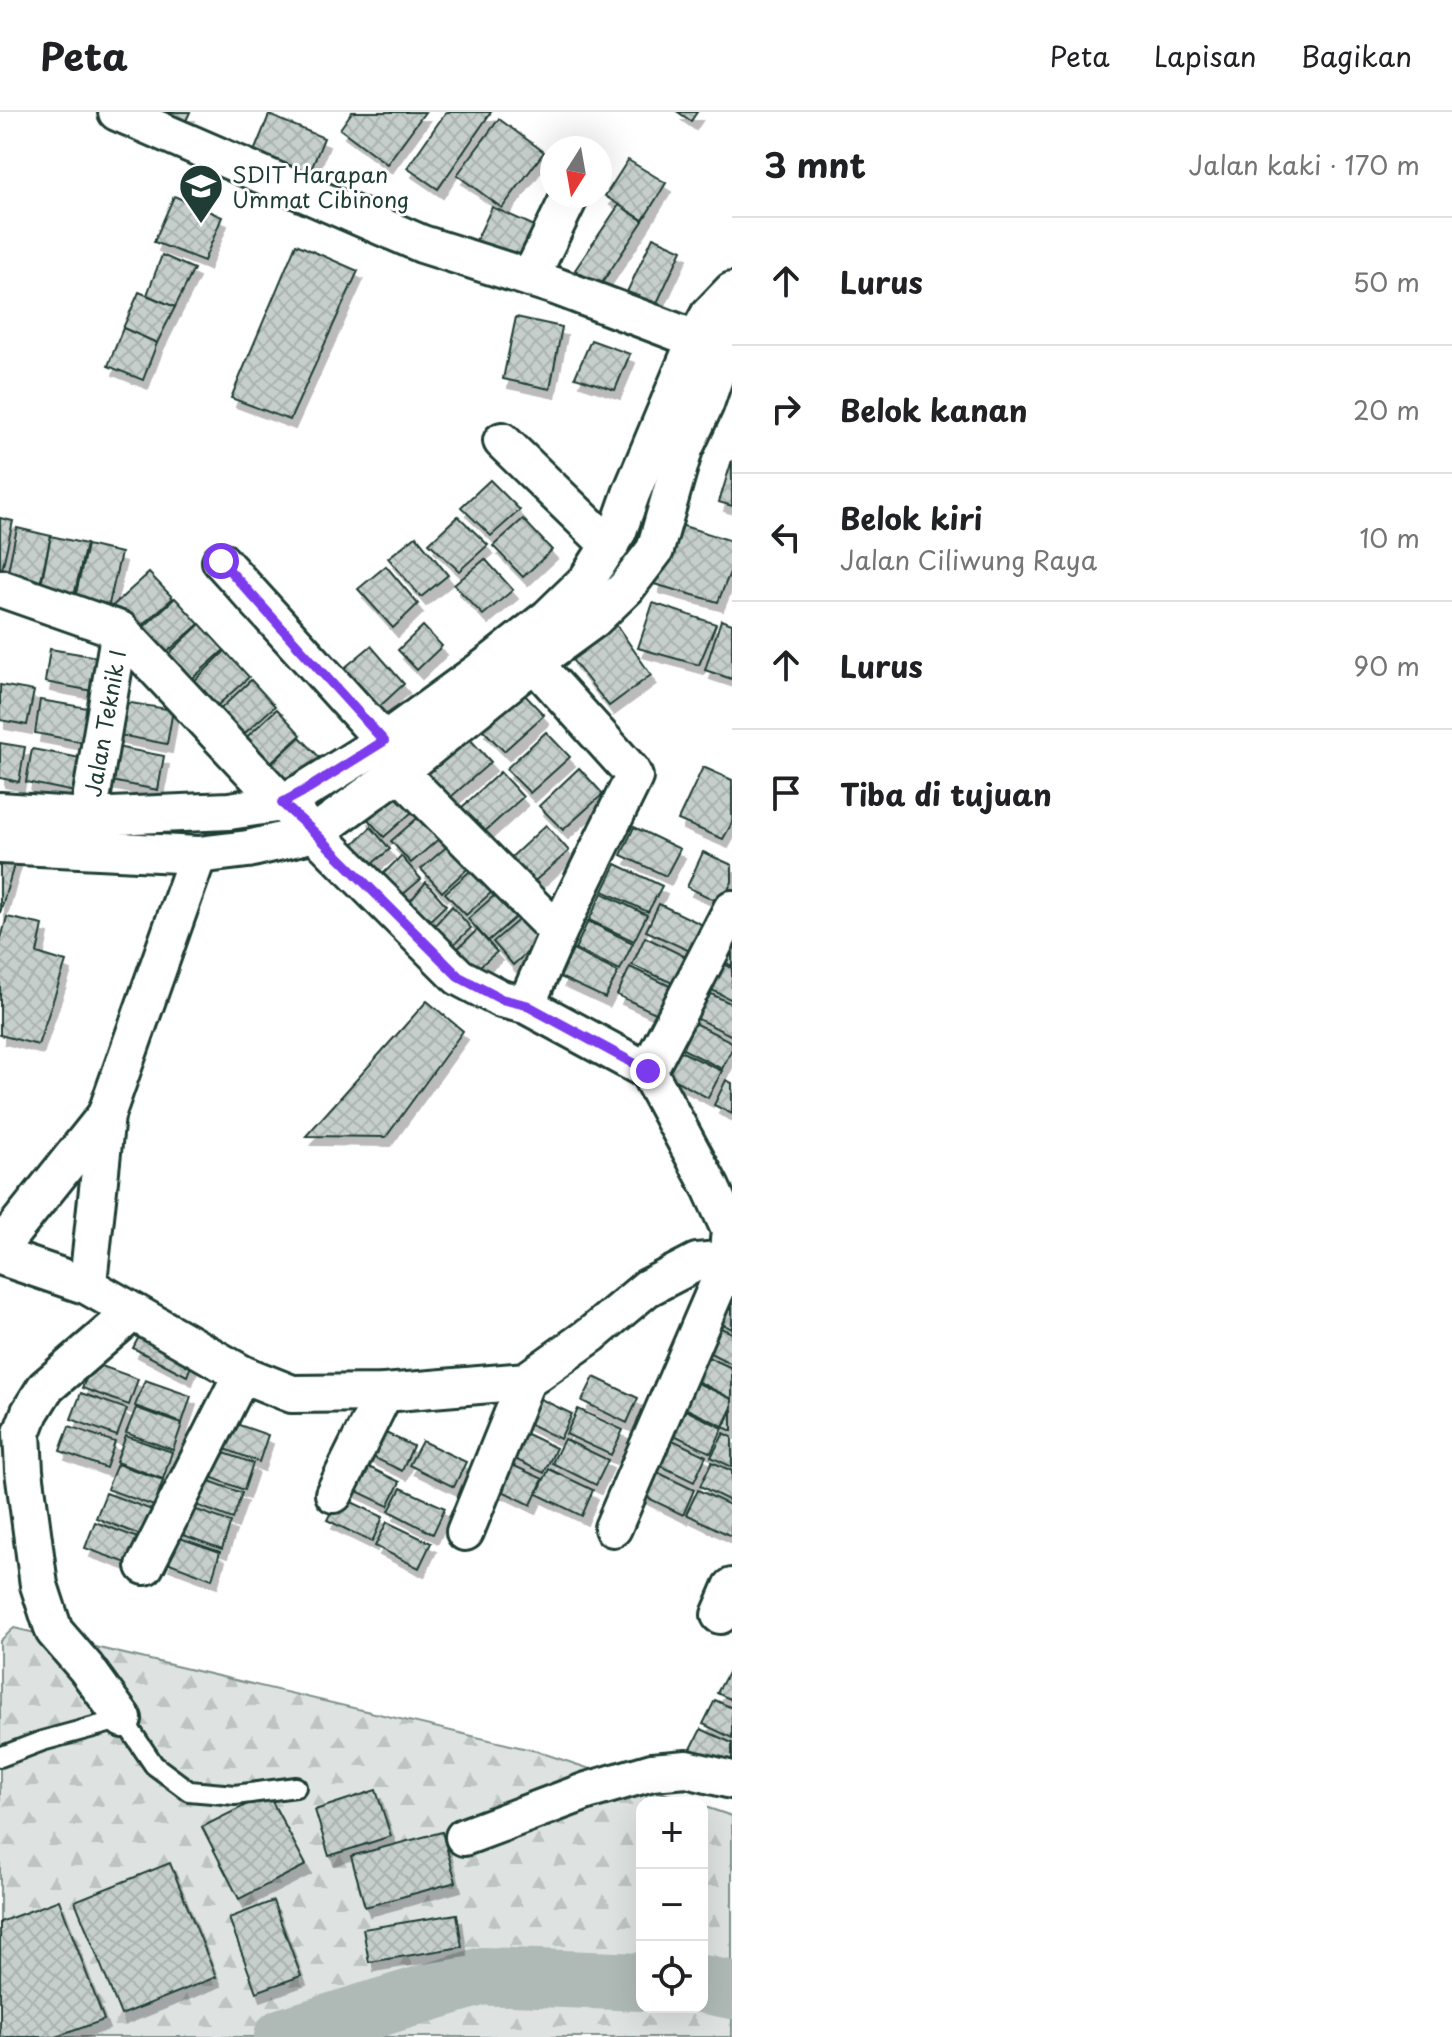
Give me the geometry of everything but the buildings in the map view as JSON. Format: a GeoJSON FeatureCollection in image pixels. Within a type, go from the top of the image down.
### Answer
{"type":"FeatureCollection","features":[{"type":"Feature","properties":{"kind":"street"},"geometry":{"type":"LineString","coordinates":[[117,112],[422,244],[721,343]]}},
{"type":"Feature","properties":{"kind":"street"},"geometry":{"type":"LineString","coordinates":[[530,278],[564,208]]}},
{"type":"Feature","properties":{"kind":"street"},"geometry":{"type":"LineString","coordinates":[[0,811],[88,817],[229,811],[282,803],[392,756],[534,663],[593,620],[626,588],[655,550],[684,449],[705,404],[721,343],[709,315],[732,291]]}},
{"type":"Feature","properties":{"kind":"street"},"geometry":{"type":"LineString","coordinates":[[0,845],[198,855],[248,849],[315,833],[466,682],[549,617],[587,580],[618,531],[631,494],[721,343]]}},
{"type":"Feature","properties":{"kind":"street"},"geometry":{"type":"LineString","coordinates":[[502,441],[610,546]]}},
{"type":"Feature","properties":{"kind":"street"},"geometry":{"type":"LineString","coordinates":[[221,561],[392,756],[558,932]]}},
{"type":"Feature","properties":{"kind":"street"},"geometry":{"type":"LineString","coordinates":[[0,588],[120,630],[282,803],[459,977],[501,999],[526,1005],[648,1071],[711,1188],[730,1242],[613,1528]]}},
{"type":"Feature","properties":{"kind":"street","name":"Jalan Teknik I"},"geometry":{"type":"LineString","coordinates":[[88,817],[120,630]]}},
{"type":"Feature","properties":{"kind":"street"},"geometry":{"type":"LineString","coordinates":[[526,1005],[634,777],[534,663]]}},
{"type":"Feature","properties":{"kind":"street"},"geometry":{"type":"LineString","coordinates":[[89,1273],[106,1115],[198,855]]}},
{"type":"Feature","properties":{"kind":"street"},"geometry":{"type":"LineString","coordinates":[[648,1071],[732,909]]}},
{"type":"Feature","properties":{"kind":"street"},"geometry":{"type":"LineString","coordinates":[[1,1246],[106,1115]]}},
{"type":"Feature","properties":{"kind":"street"},"geometry":{"type":"LineString","coordinates":[[0,1256],[88,1286],[242,1374],[292,1394],[384,1393],[526,1381],[592,1334],[647,1288],[730,1242]]}},
{"type":"Feature","properties":{"kind":"street"},"geometry":{"type":"LineString","coordinates":[[123,1719],[54,1631],[39,1585],[22,1433],[30,1412],[45,1388],[133,1312]]}},
{"type":"Feature","properties":{"kind":"street"},"geometry":{"type":"LineString","coordinates":[[145,1566],[242,1374]]}},
{"type":"Feature","properties":{"kind":"street"},"geometry":{"type":"LineString","coordinates":[[465,1532],[526,1381]]}},
{"type":"Feature","properties":{"kind":"street"},"geometry":{"type":"LineString","coordinates":[[334,1494],[384,1393]]}},
{"type":"Feature","properties":{"kind":"street"},"geometry":{"type":"LineString","coordinates":[[464,1837],[587,1791],[652,1772],[687,1769],[732,1780]]}},
{"type":"Feature","properties":{"kind":"lane"},"geometry":{"type":"LineString","coordinates":[[0,1757],[42,1741],[123,1719],[154,1765],[189,1791],[235,1795],[296,1787]]}},
{"type":"Feature","properties":{"kind":"green space"},"geometry":{"type":"Polygon","coordinates":[[[14,1628],[536,1751],[675,1797],[636,1797],[636,2013],[708,2013],[708,1808],[732,1816],[732,2037],[0,2037],[0,1641],[14,1628]]]}},
{"type":"Feature","properties":{"kind":"waterway"},"geometry":{"type":"LineString","coordinates":[[283,2037],[483,1976],[636,1982]]}},
{"type":"Feature","properties":{"kind":"waterway"},"geometry":{"type":"LineString","coordinates":[[708,1985],[732,1990]]}},
{"type":"Feature","properties":{"kind":"place","name":"SDIT Harapan Ummat Cibinong"},"geometry":{"type":"Point","coordinates":[201,225]}},
{"type":"Feature","properties":{"kind":"route"},"geometry":{"type":"LineString","coordinates":[[221,561],[384,741],[282,803],[459,977],[501,999],[526,1005],[648,1071]]}}]}
